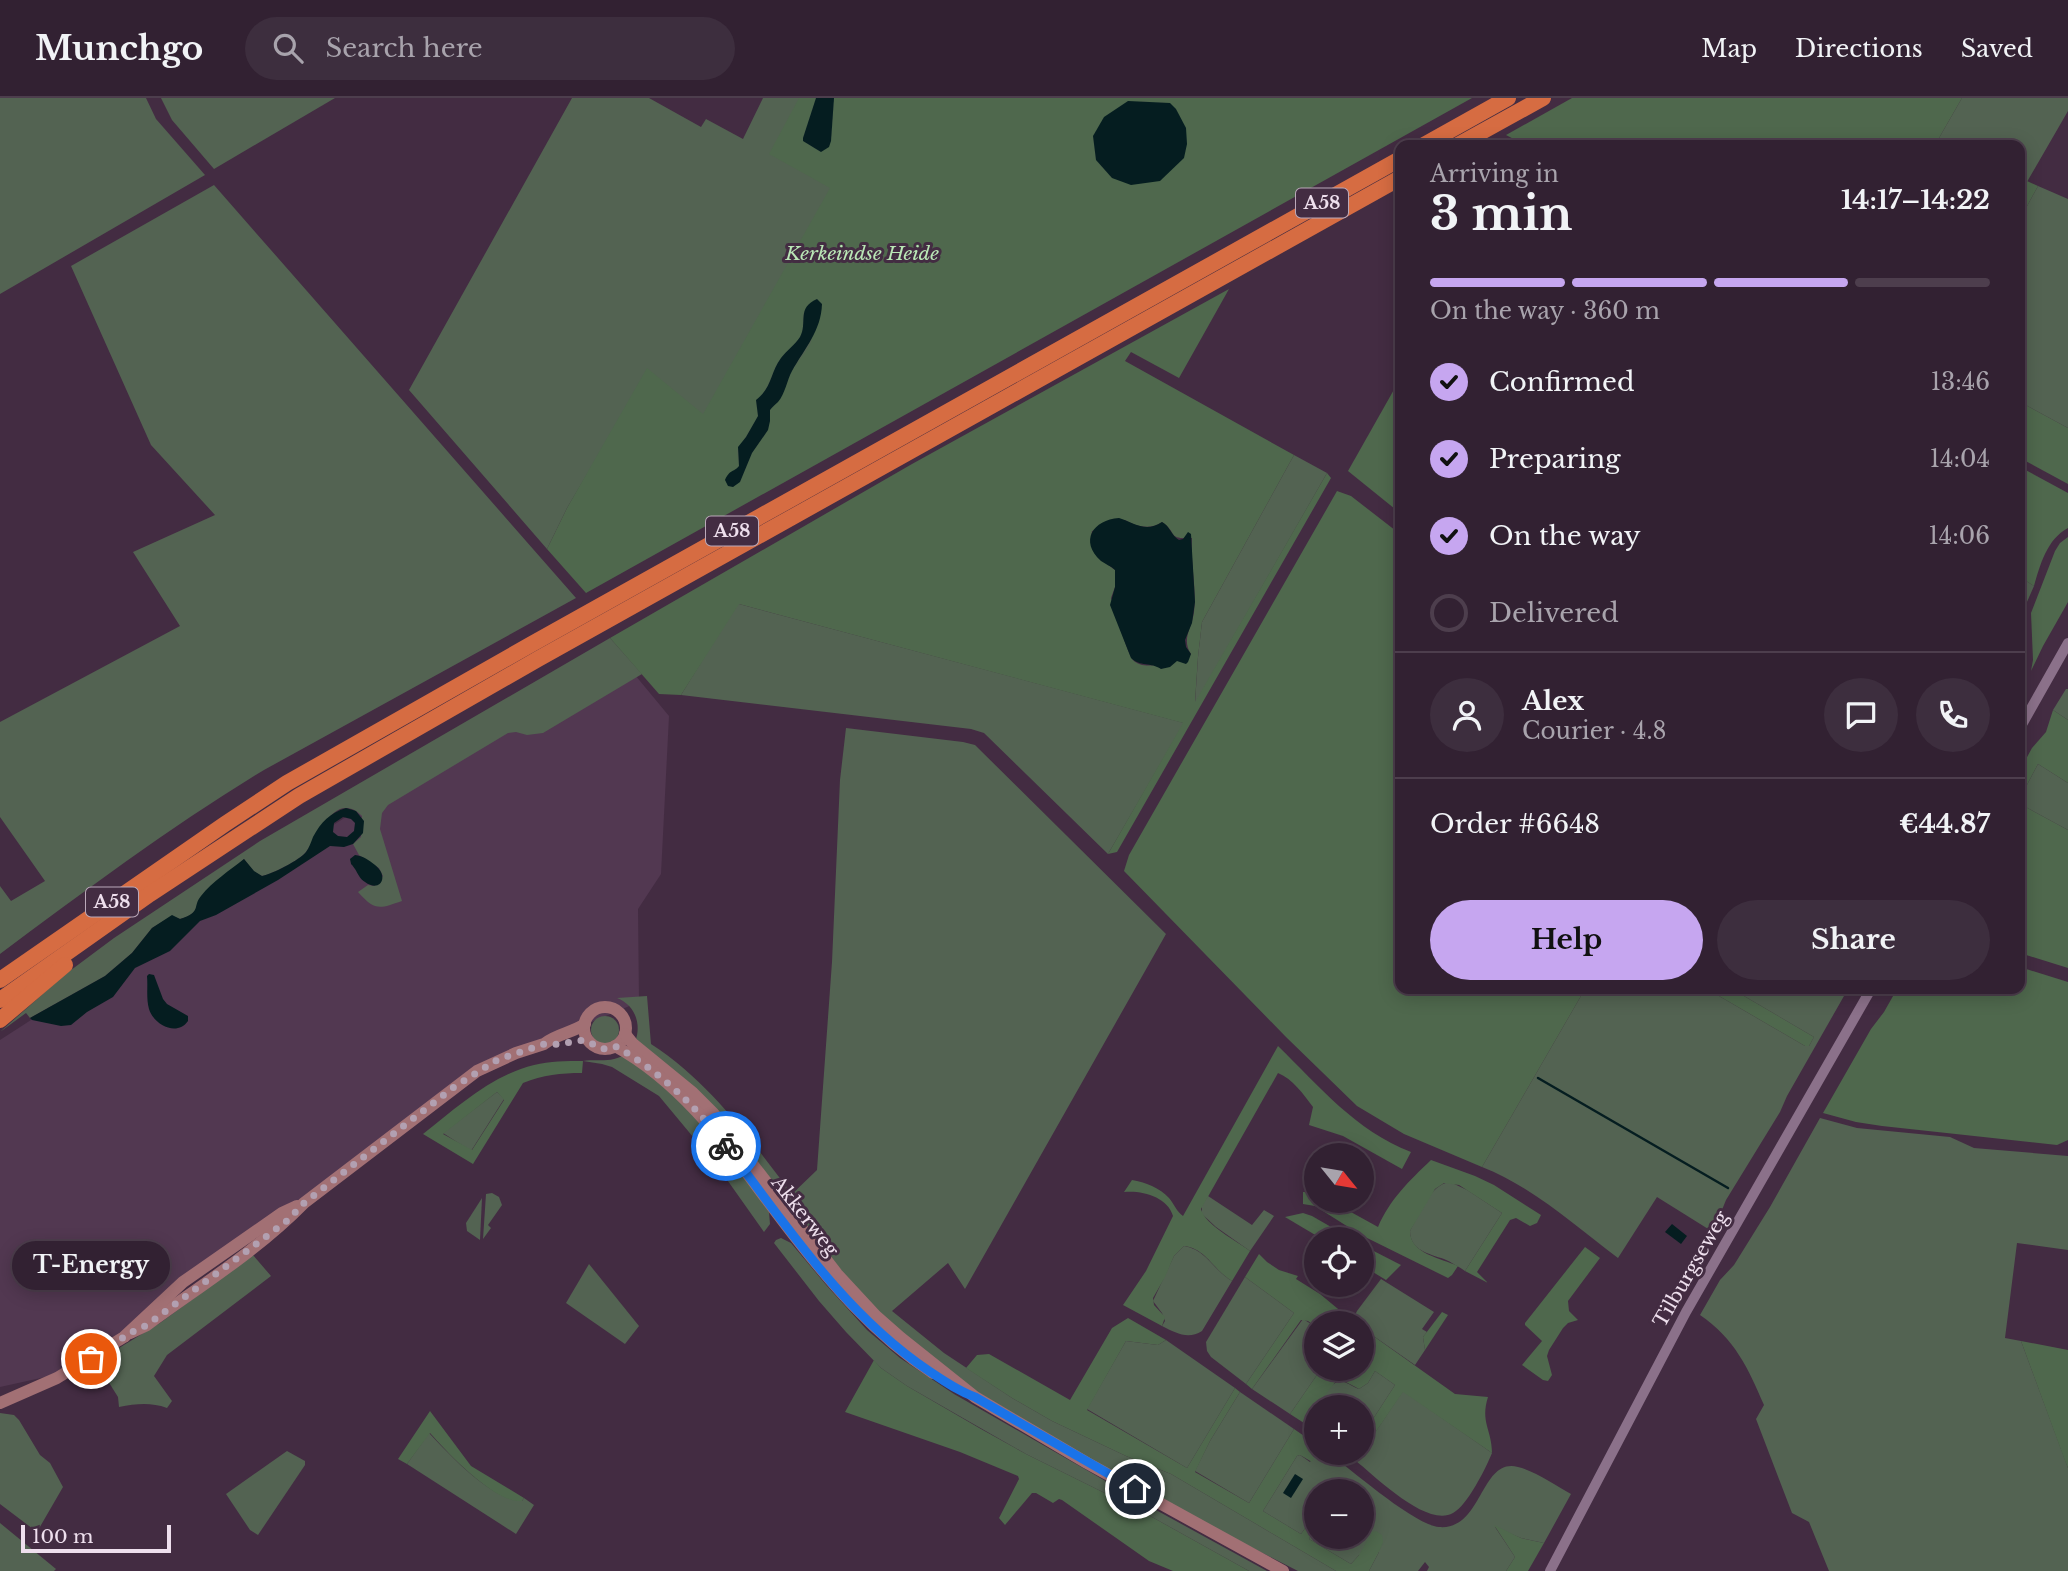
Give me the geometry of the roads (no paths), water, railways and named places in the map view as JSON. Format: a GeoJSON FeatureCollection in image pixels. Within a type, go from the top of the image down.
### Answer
{"type":"FeatureCollection","features":[{"type":"Feature","properties":{"kind":"highway"},"geometry":{"type":"LineString","coordinates":[[1433,140],[1508,98]]}},
{"type":"Feature","properties":{"kind":"highway"},"geometry":{"type":"LineString","coordinates":[[1467,140],[1543,98]]}},
{"type":"Feature","properties":{"kind":"highway","name":"A58"},"geometry":{"type":"LineString","coordinates":[[0,980],[287,783],[1395,162]]}},
{"type":"Feature","properties":{"kind":"highway","name":"A58"},"geometry":{"type":"LineString","coordinates":[[0,1000],[150,894],[310,789],[1395,181]]}},
{"type":"Feature","properties":{"kind":"highway","name":"A58"},"geometry":{"type":"LineString","coordinates":[[0,1020],[150,894]]}},
{"type":"Feature","properties":{"kind":"main road"},"geometry":{"type":"LineString","coordinates":[[611,1008],[621,1015],[625,1034],[615,1046],[603,1049],[588,1040],[585,1024],[594,1010],[611,1008]]}},
{"type":"Feature","properties":{"kind":"main road"},"geometry":{"type":"LineString","coordinates":[[0,1403],[57,1378],[147,1325],[288,1220],[304,1203],[477,1071],[506,1056],[544,1044],[585,1024]]}},
{"type":"Feature","properties":{"kind":"main road","name":"Akkerweg"},"geometry":{"type":"LineString","coordinates":[[625,1034],[713,1113],[789,1220]]}},
{"type":"Feature","properties":{"kind":"main road"},"geometry":{"type":"LineString","coordinates":[[544,1044],[588,1040]]}},
{"type":"Feature","properties":{"kind":"main road","name":"Akkerweg"},"geometry":{"type":"LineString","coordinates":[[615,1046],[687,1100],[869,1309],[975,1397],[1087,1463],[1283,1571]]}},
{"type":"Feature","properties":{"kind":"street"},"geometry":{"type":"LineString","coordinates":[[2025,719],[2068,643]]}},
{"type":"Feature","properties":{"kind":"street","name":"Tilburgseweg"},"geometry":{"type":"LineString","coordinates":[[1550,1571],[1686,1312],[1868,994]]}},
{"type":"Feature","properties":{"kind":"waterway"},"geometry":{"type":"LineString","coordinates":[[1538,1078],[1728,1188]]}},
{"type":"Feature","properties":{"kind":"place","name":"T-Energy"},"geometry":{"type":"Point","coordinates":[91,1359]}},
{"type":"Feature","properties":{"kind":"park label","name":"Kerkeindse Heide"},"geometry":{"type":"Point","coordinates":[862,253]}}]}
